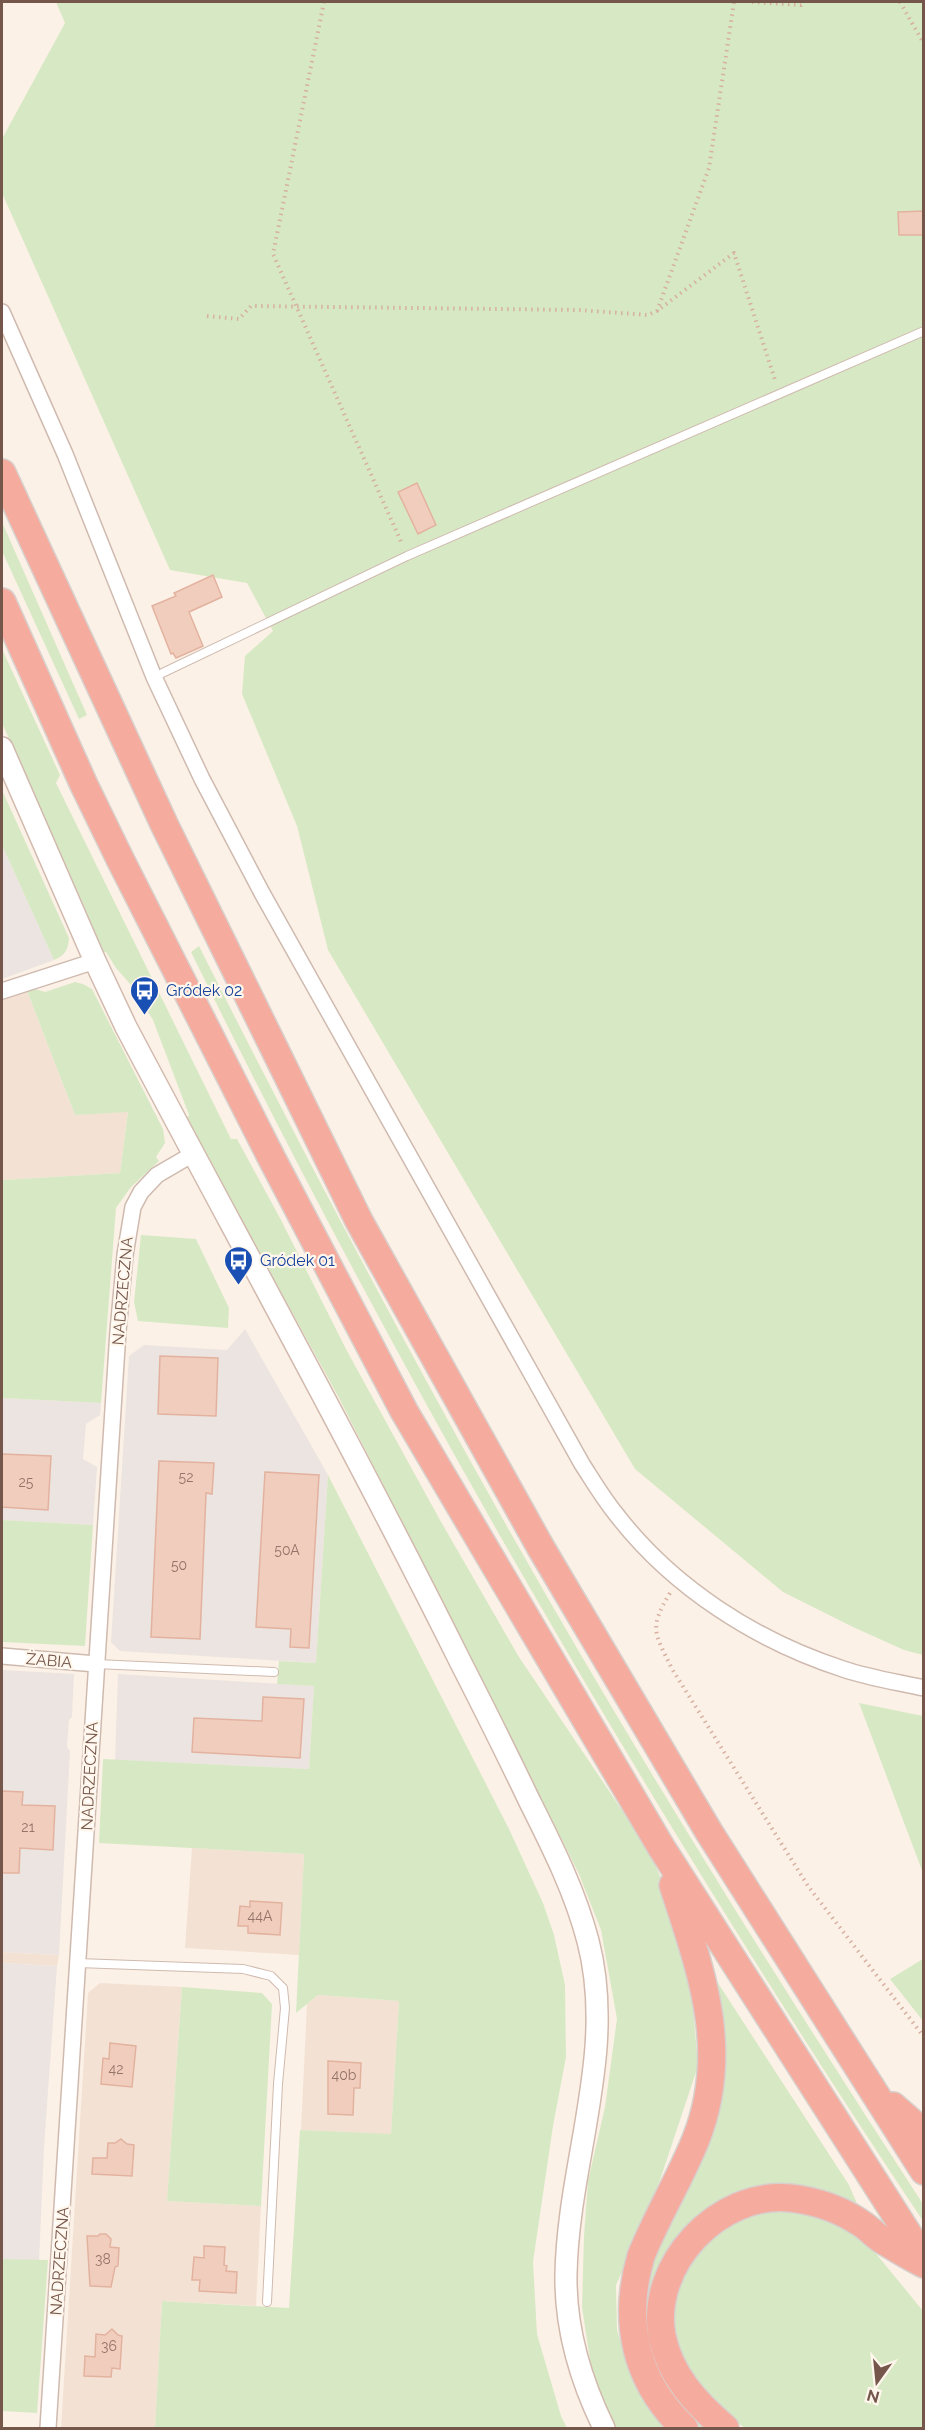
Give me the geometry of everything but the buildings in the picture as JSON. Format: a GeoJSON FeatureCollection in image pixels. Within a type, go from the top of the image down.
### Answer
{"type":"FeatureCollection","features":[{"type":"Feature","properties":{"kind":"highway"},"geometry":{"type":"LineString","coordinates":[[2,473],[164,824],[359,1221],[541,1548],[709,1832],[924,2171]]}},
{"type":"Feature","properties":{"kind":"highway"},"geometry":{"type":"LineString","coordinates":[[2,602],[120,859],[271,1157],[404,1411],[661,1847],[924,2259]]}},
{"type":"Feature","properties":{"kind":"highway"},"geometry":{"type":"LineString","coordinates":[[661,1847],[703,1977],[711,2030],[711,2075],[703,2118],[695,2140],[641,2256],[631,2308],[632,2330],[642,2369],[662,2404],[684,2428]]}},
{"type":"Feature","properties":{"kind":"highway"},"geometry":{"type":"LineString","coordinates":[[870,2085],[924,2133]]}},
{"type":"Feature","properties":{"kind":"highway"},"geometry":{"type":"LineString","coordinates":[[725,2428],[691,2397],[677,2375],[662,2336],[661,2315],[664,2296],[675,2264],[685,2248],[714,2220],[748,2202],[767,2198],[810,2201],[826,2205],[860,2222],[882,2240],[924,2264]]}},
{"type":"Feature","properties":{"kind":"street"},"geometry":{"type":"LineString","coordinates":[[2,312],[64,454],[154,677],[202,779],[262,893],[582,1464],[616,1514],[662,1564],[719,1610],[775,1641],[844,1669],[924,1688]]}},
{"type":"Feature","properties":{"kind":"street"},"geometry":{"type":"LineString","coordinates":[[2,748],[95,961],[193,1154],[386,1513],[561,1864],[576,1902],[593,1965],[598,2014],[596,2059],[570,2214],[566,2277],[573,2341],[588,2394],[604,2428]]}},
{"type":"Feature","properties":{"kind":"street"},"geometry":{"type":"LineString","coordinates":[[2,991],[95,961]]}},
{"type":"Feature","properties":{"kind":"street","name":"NADRZECZNA"},"geometry":{"type":"LineString","coordinates":[[48,2428],[118,1318],[130,1214],[150,1181],[193,1154]]}},
{"type":"Feature","properties":{"kind":"street","name":"ŻABIA"},"geometry":{"type":"LineString","coordinates":[[2,1656],[96,1664]]}},
{"type":"Feature","properties":{"kind":"lane"},"geometry":{"type":"LineString","coordinates":[[154,677],[407,556],[924,331]]}},
{"type":"Feature","properties":{"kind":"lane"},"geometry":{"type":"LineString","coordinates":[[96,1664],[274,1672]]}},
{"type":"Feature","properties":{"kind":"lane"},"geometry":{"type":"LineString","coordinates":[[78,1963],[243,1969],[271,1976],[283,1988],[285,2007],[278,2084],[267,2302]]}},
{"type":"Feature","properties":{"kind":"path"},"geometry":{"type":"LineString","coordinates":[[324,2],[273,254],[407,556]]}},
{"type":"Feature","properties":{"kind":"path"},"geometry":{"type":"LineString","coordinates":[[657,311],[709,168],[734,2]]}},
{"type":"Feature","properties":{"kind":"path"},"geometry":{"type":"LineString","coordinates":[[752,2],[801,5],[804,2]]}},
{"type":"Feature","properties":{"kind":"path"},"geometry":{"type":"LineString","coordinates":[[900,2],[924,44]]}},
{"type":"Feature","properties":{"kind":"path"},"geometry":{"type":"LineString","coordinates":[[207,316],[239,319],[251,306],[579,310],[648,315],[657,311],[734,253],[780,394]]}},
{"type":"Feature","properties":{"kind":"path"},"geometry":{"type":"LineString","coordinates":[[680,1578],[658,1613],[655,1633],[672,1669],[808,1886],[924,2037]]}},
{"type":"Feature","properties":{"kind":"shaded area"},"geometry":{"type":"Polygon","coordinates":[[[2,845],[54,960],[2,979],[2,845]]]}},
{"type":"Feature","properties":{"kind":"shaded area"},"geometry":{"type":"Polygon","coordinates":[[[27,991],[75,1115],[128,1111],[120,1173],[2,1180],[2,998],[27,991]]]}},
{"type":"Feature","properties":{"kind":"shaded area"},"geometry":{"type":"Polygon","coordinates":[[[245,1329],[328,1475],[316,1663],[120,1651],[111,1642],[129,1356],[144,1345],[227,1350],[245,1329]]]}},
{"type":"Feature","properties":{"kind":"shaded area"},"geometry":{"type":"Polygon","coordinates":[[[2,1398],[101,1403],[100,1415],[86,1424],[83,1459],[97,1467],[93,1525],[2,1520],[2,1398]]]}},
{"type":"Feature","properties":{"kind":"shaded area"},"geometry":{"type":"Polygon","coordinates":[[[2,1670],[74,1674],[72,1717],[69,1720],[67,1747],[70,1751],[59,1955],[2,1952],[2,1670]]]}},
{"type":"Feature","properties":{"kind":"shaded area"},"geometry":{"type":"Polygon","coordinates":[[[118,1674],[314,1686],[309,1769],[115,1760],[118,1674]]]}},
{"type":"Feature","properties":{"kind":"shaded area"},"geometry":{"type":"Polygon","coordinates":[[[192,1848],[304,1854],[299,1955],[185,1948],[192,1848]]]}},
{"type":"Feature","properties":{"kind":"shaded area"},"geometry":{"type":"Polygon","coordinates":[[[2,1952],[59,1955],[57,1966],[2,1963],[2,1952]]]}},
{"type":"Feature","properties":{"kind":"shaded area"},"geometry":{"type":"Polygon","coordinates":[[[2,1963],[57,1966],[44,2148],[39,2261],[2,2259],[2,1963]]]}},
{"type":"Feature","properties":{"kind":"shaded area"},"geometry":{"type":"Polygon","coordinates":[[[100,1983],[182,1987],[167,2201],[261,2206],[256,2306],[162,2301],[155,2428],[61,2428],[88,1993],[100,1983]]]}},
{"type":"Feature","properties":{"kind":"shaded area"},"geometry":{"type":"Polygon","coordinates":[[[318,1995],[399,2001],[391,2135],[301,2130],[307,2004],[318,1995]]]}},
{"type":"Feature","properties":{"kind":"green space"},"geometry":{"type":"Polygon","coordinates":[[[56,2],[923,2],[923,1655],[904,1650],[783,1592],[635,1469],[328,950],[297,826],[242,694],[245,656],[273,631],[247,583],[170,570],[2,193],[3,137],[65,23],[56,2]]]}},
{"type":"Feature","properties":{"kind":"green space"},"geometry":{"type":"Polygon","coordinates":[[[2,522],[87,715],[79,719],[2,551],[2,522]]]}},
{"type":"Feature","properties":{"kind":"green space"},"geometry":{"type":"Polygon","coordinates":[[[2,649],[60,775],[56,783],[231,1139],[237,1139],[347,1351],[440,1520],[519,1657],[648,1849],[679,1918],[692,1995],[698,2066],[660,2180],[616,2285],[617,2330],[633,2382],[651,2411],[669,2428],[616,2428],[592,2373],[582,2307],[588,2181],[605,2107],[617,2019],[601,1930],[579,1874],[339,1398],[186,1119],[189,1115],[153,1020],[131,985],[106,952],[99,951],[86,911],[2,723],[2,649]]]}},
{"type":"Feature","properties":{"kind":"green space"},"geometry":{"type":"Polygon","coordinates":[[[2,790],[69,938],[65,952],[54,960],[2,845],[2,790]]]}},
{"type":"Feature","properties":{"kind":"green space"},"geometry":{"type":"Polygon","coordinates":[[[199,946],[346,1231],[500,1514],[653,1776],[813,2034],[923,2204],[923,2221],[725,1913],[536,1598],[358,1278],[273,1116],[191,952],[199,946]]]}},
{"type":"Feature","properties":{"kind":"green space"},"geometry":{"type":"Polygon","coordinates":[[[75,982],[92,989],[163,1129],[165,1143],[156,1157],[159,1161],[131,1187],[116,1208],[101,1403],[2,1398],[2,1180],[120,1173],[128,1112],[75,1115],[27,991],[35,989],[45,992],[75,982]]]}},
{"type":"Feature","properties":{"kind":"green space"},"geometry":{"type":"Polygon","coordinates":[[[141,1235],[196,1239],[229,1308],[228,1328],[138,1321],[134,1302],[141,1235]]]}},
{"type":"Feature","properties":{"kind":"green space"},"geometry":{"type":"Polygon","coordinates":[[[328,1475],[509,1829],[543,1903],[554,1935],[565,1985],[566,2057],[553,2126],[533,2262],[537,2334],[561,2416],[567,2428],[155,2428],[162,2301],[289,2308],[300,2130],[391,2134],[399,2001],[318,1995],[296,2013],[304,1854],[99,1843],[103,1759],[309,1769],[314,1686],[277,1684],[279,1661],[316,1663],[328,1475]]]}},
{"type":"Feature","properties":{"kind":"green space"},"geometry":{"type":"Polygon","coordinates":[[[2,1520],[93,1525],[85,1646],[2,1642],[2,1520]]]}},
{"type":"Feature","properties":{"kind":"green space"},"geometry":{"type":"Polygon","coordinates":[[[859,1703],[923,1716],[923,1873],[859,1703]]]}},
{"type":"Feature","properties":{"kind":"green space"},"geometry":{"type":"Polygon","coordinates":[[[923,1959],[923,2021],[890,1979],[923,1959]]]}},
{"type":"Feature","properties":{"kind":"green space"},"geometry":{"type":"Polygon","coordinates":[[[713,1980],[716,1980],[849,2185],[858,2206],[820,2189],[792,2184],[759,2187],[716,2203],[697,2218],[657,2353],[712,2428],[699,2428],[673,2401],[652,2357],[643,2314],[649,2268],[694,2169],[713,1980]]]}},
{"type":"Feature","properties":{"kind":"green space"},"geometry":{"type":"Polygon","coordinates":[[[182,1987],[262,1993],[272,2004],[261,2206],[167,2201],[182,1987]]]}},
{"type":"Feature","properties":{"kind":"green space"},"geometry":{"type":"Polygon","coordinates":[[[781,2210],[819,2217],[846,2228],[869,2245],[923,2311],[923,2428],[745,2428],[716,2404],[692,2374],[677,2340],[674,2321],[676,2295],[687,2268],[707,2240],[728,2224],[747,2217],[781,2210]]]}},
{"type":"Feature","properties":{"kind":"green space"},"geometry":{"type":"Polygon","coordinates":[[[2,2259],[48,2260],[37,2413],[2,2411],[2,2259]]]}},
{"type":"Feature","properties":{"kind":"place","name":"Gródek 02"},"geometry":{"type":"Point","coordinates":[145,1016]}},
{"type":"Feature","properties":{"kind":"place","name":"Gródek 01"},"geometry":{"type":"Point","coordinates":[239,1286]}}]}
